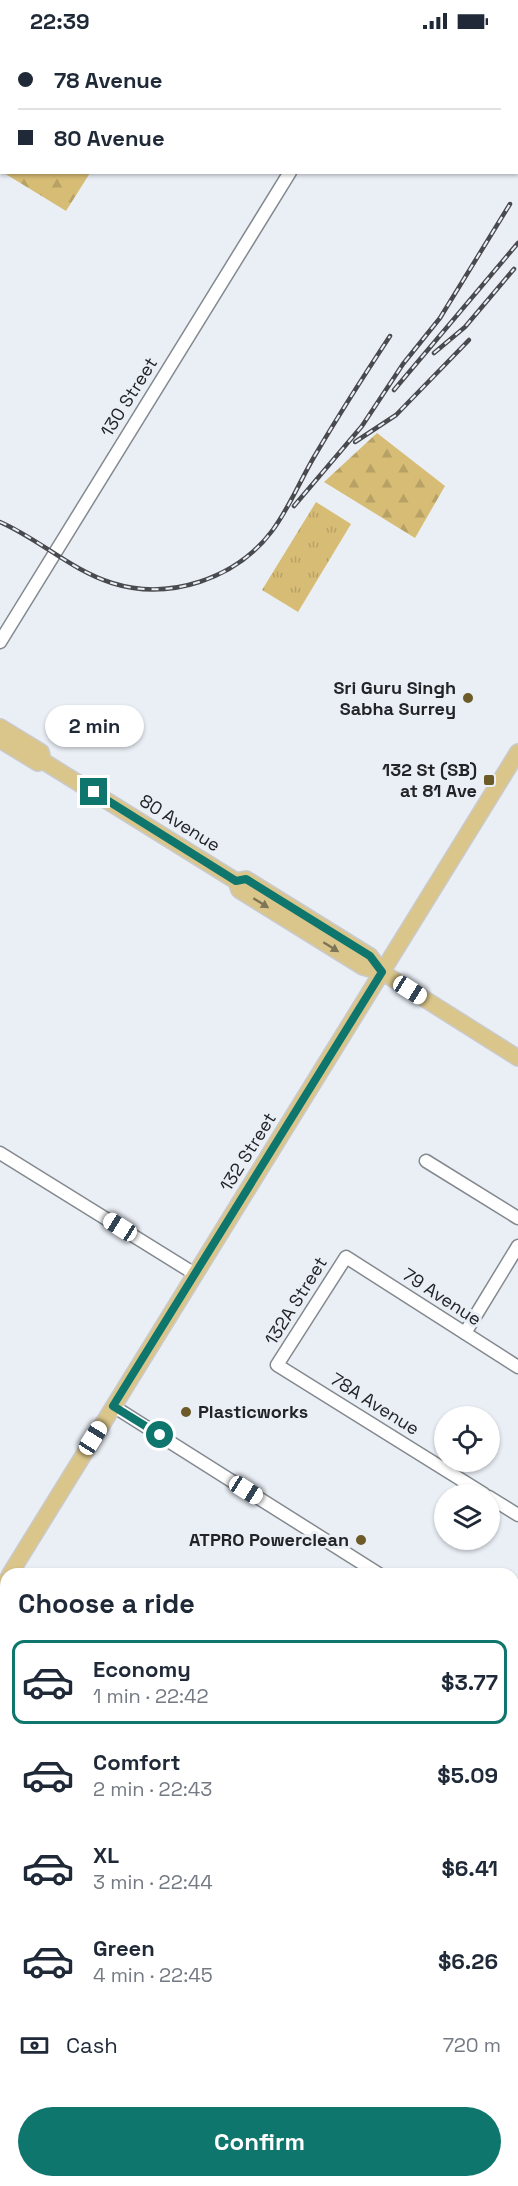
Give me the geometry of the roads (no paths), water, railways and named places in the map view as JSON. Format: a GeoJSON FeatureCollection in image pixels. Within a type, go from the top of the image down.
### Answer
{"type":"FeatureCollection","features":[{"type":"Feature","properties":{"kind":"main road","name":"80 Avenue"},"geometry":{"type":"LineString","coordinates":[[0,727],[41,752],[43,761],[236,881],[246,879],[370,956],[382,972],[518,1058]]}},
{"type":"Feature","properties":{"kind":"main road","name":"80 Avenue"},"geometry":{"type":"LineString","coordinates":[[0,740],[38,763],[43,761]]}},
{"type":"Feature","properties":{"kind":"main road","name":"132 Street"},"geometry":{"type":"LineString","coordinates":[[14,1568],[518,752]]}},
{"type":"Feature","properties":{"kind":"street","name":"130 Street"},"geometry":{"type":"LineString","coordinates":[[0,642],[289,174]]}},
{"type":"Feature","properties":{"kind":"street"},"geometry":{"type":"LineString","coordinates":[[0,1153],[195,1274]]}},
{"type":"Feature","properties":{"kind":"street"},"geometry":{"type":"LineString","coordinates":[[426,1161],[518,1218]]}},
{"type":"Feature","properties":{"kind":"street"},"geometry":{"type":"LineString","coordinates":[[465,1333],[518,1246]]}},
{"type":"Feature","properties":{"kind":"street","name":"79 Avenue"},"geometry":{"type":"LineString","coordinates":[[346,1257],[518,1367]]}},
{"type":"Feature","properties":{"kind":"street","name":"132A Street"},"geometry":{"type":"LineString","coordinates":[[277,1365],[346,1257]]}},
{"type":"Feature","properties":{"kind":"street","name":"78A Avenue"},"geometry":{"type":"LineString","coordinates":[[277,1365],[468,1484]]}},
{"type":"Feature","properties":{"kind":"street"},"geometry":{"type":"LineString","coordinates":[[113,1406],[370,1568]]}},
{"type":"Feature","properties":{"kind":"street"},"geometry":{"type":"LineString","coordinates":[[500,1504],[518,1515]]}},
{"type":"Feature","properties":{"kind":"railway"},"geometry":{"type":"LineString","coordinates":[[294,506],[362,426],[403,364],[440,318],[510,204]]}},
{"type":"Feature","properties":{"kind":"railway"},"geometry":{"type":"LineString","coordinates":[[394,390],[518,243]]}},
{"type":"Feature","properties":{"kind":"railway"},"geometry":{"type":"LineString","coordinates":[[434,353],[465,327],[514,269]]}},
{"type":"Feature","properties":{"kind":"railway"},"geometry":{"type":"LineString","coordinates":[[0,522],[83,570],[112,583],[134,588],[178,587],[200,582],[221,573],[240,562],[272,531],[326,437],[390,336]]}},
{"type":"Feature","properties":{"kind":"railway"},"geometry":{"type":"LineString","coordinates":[[355,442],[396,415],[469,340]]}},
{"type":"Feature","properties":{"kind":"place","name":"Sri Guru Singh Sabha Surrey"},"geometry":{"type":"Point","coordinates":[468,698]}},
{"type":"Feature","properties":{"kind":"place","name":"132 St (SB) at 81 Ave"},"geometry":{"type":"Point","coordinates":[489,780]}},
{"type":"Feature","properties":{"kind":"place","name":"Plasticworks"},"geometry":{"type":"Point","coordinates":[186,1412]}},
{"type":"Feature","properties":{"kind":"place","name":"ATPRO Powerclean"},"geometry":{"type":"Point","coordinates":[361,1540]}}]}
